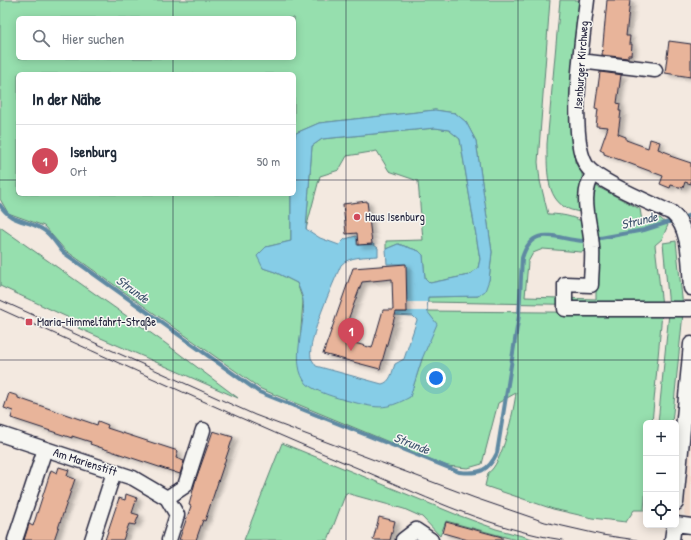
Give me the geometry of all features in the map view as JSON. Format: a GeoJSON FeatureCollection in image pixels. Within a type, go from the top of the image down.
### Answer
{"type":"FeatureCollection","features":[{"type":"Feature","properties":{"kind":"street","name":"Isenburger Kirchweg"},"geometry":{"type":"LineString","coordinates":[[587,0],[576,103],[580,149],[583,160],[594,173]]}},
{"type":"Feature","properties":{"kind":"street"},"geometry":{"type":"LineString","coordinates":[[580,61],[655,70]]}},
{"type":"Feature","properties":{"kind":"street"},"geometry":{"type":"LineString","coordinates":[[691,288],[684,224],[594,173],[586,189],[591,240],[591,285],[566,284],[565,309],[691,309]]}},
{"type":"Feature","properties":{"kind":"street"},"geometry":{"type":"LineString","coordinates":[[677,492],[691,344]]}},
{"type":"Feature","properties":{"kind":"street"},"geometry":{"type":"LineString","coordinates":[[169,540],[177,515],[166,498],[185,486],[203,430]]}},
{"type":"Feature","properties":{"kind":"street","name":"Am Marienstift"},"geometry":{"type":"LineString","coordinates":[[0,434],[133,478],[166,498]]}},
{"type":"Feature","properties":{"kind":"street"},"geometry":{"type":"LineString","coordinates":[[15,540],[45,449]]}},
{"type":"Feature","properties":{"kind":"street"},"geometry":{"type":"LineString","coordinates":[[92,540],[114,472]]}},
{"type":"Feature","properties":{"kind":"street"},"geometry":{"type":"LineString","coordinates":[[679,525],[691,526]]}},
{"type":"Feature","properties":{"kind":"street"},"geometry":{"type":"LineString","coordinates":[[672,540],[674,528]]}},
{"type":"Feature","properties":{"kind":"street"},"geometry":{"type":"LineString","coordinates":[[403,540],[416,530],[431,540]]}},
{"type":"Feature","properties":{"kind":"shaded area"},"geometry":{"type":"Polygon","coordinates":[[[691,437],[691,520],[684,514],[691,437]]]}},
{"type":"Feature","properties":{"kind":"green space"},"geometry":{"type":"Polygon","coordinates":[[[0,0],[550,0],[538,162],[540,181],[548,214],[572,217],[593,228],[590,191],[596,186],[640,209],[642,221],[660,218],[668,225],[662,239],[655,245],[662,306],[427,302],[428,297],[478,296],[489,280],[492,252],[476,141],[466,122],[455,113],[435,110],[319,123],[296,133],[296,72],[16,72],[16,196],[291,196],[291,241],[266,247],[263,268],[297,283],[303,301],[299,356],[301,371],[412,390],[422,359],[427,311],[662,313],[652,420],[643,420],[643,510],[634,510],[626,522],[592,518],[553,509],[485,486],[488,473],[498,460],[502,449],[513,412],[516,393],[498,403],[482,464],[468,468],[447,466],[261,389],[65,250],[44,226],[8,213],[0,199],[0,0]],[[543,249],[533,253],[528,262],[525,297],[596,299],[596,249],[581,252],[543,249]]]}},
{"type":"Feature","properties":{"kind":"green space"},"geometry":{"type":"Polygon","coordinates":[[[560,0],[580,0],[569,103],[575,162],[582,174],[584,212],[571,210],[562,205],[555,198],[548,178],[547,144],[560,0]]]}},
{"type":"Feature","properties":{"kind":"green space"},"geometry":{"type":"Polygon","coordinates":[[[435,128],[449,130],[460,139],[480,259],[478,268],[469,275],[430,283],[425,278],[423,255],[419,251],[398,244],[386,249],[386,241],[423,240],[418,181],[389,171],[377,151],[347,156],[339,170],[320,176],[306,229],[312,146],[322,139],[435,128]]]}},
{"type":"Feature","properties":{"kind":"green space"},"geometry":{"type":"Polygon","coordinates":[[[0,227],[165,343],[238,398],[78,328],[80,323],[0,286],[0,227]]]}},
{"type":"Feature","properties":{"kind":"green space"},"geometry":{"type":"Polygon","coordinates":[[[676,241],[683,307],[669,307],[663,243],[676,241]]]}},
{"type":"Feature","properties":{"kind":"green space"},"geometry":{"type":"Polygon","coordinates":[[[669,313],[683,313],[672,420],[658,420],[669,313]]]}},
{"type":"Feature","properties":{"kind":"green space"},"geometry":{"type":"Polygon","coordinates":[[[282,443],[455,514],[496,529],[537,540],[516,540],[446,521],[440,536],[422,517],[404,509],[346,493],[328,540],[244,540],[282,443]]]}},
{"type":"Feature","properties":{"kind":"water"},"geometry":{"type":"Polygon","coordinates":[[[435,110],[455,113],[466,122],[476,141],[492,252],[489,280],[485,291],[478,296],[428,297],[427,311],[437,324],[422,359],[410,397],[394,405],[374,407],[344,400],[321,392],[307,384],[302,376],[299,366],[299,343],[304,309],[303,300],[297,283],[263,268],[257,256],[266,247],[291,241],[291,196],[296,196],[296,133],[319,123],[435,110]],[[435,128],[322,139],[312,146],[306,229],[320,238],[339,245],[345,239],[356,236],[357,245],[373,244],[378,248],[378,256],[353,258],[341,265],[313,339],[311,358],[316,366],[382,384],[389,379],[395,364],[404,359],[417,320],[413,316],[395,315],[396,312],[407,312],[405,264],[387,264],[386,249],[398,244],[419,251],[423,255],[425,278],[430,283],[469,275],[478,268],[480,259],[460,139],[449,130],[435,128]]]}},
{"type":"Feature","properties":{"kind":"pier"},"geometry":{"type":"Polygon","coordinates":[[[406,302],[427,302],[427,311],[406,311],[406,302]]]}},
{"type":"Feature","properties":{"kind":"building"},"geometry":{"type":"Polygon","coordinates":[[[607,0],[630,0],[626,36],[630,36],[629,44],[632,44],[631,55],[628,55],[628,58],[602,55],[607,0]]]}},
{"type":"Feature","properties":{"kind":"building"},"geometry":{"type":"Polygon","coordinates":[[[669,41],[691,44],[691,77],[665,73],[669,41]]]}},
{"type":"Feature","properties":{"kind":"building"},"geometry":{"type":"Polygon","coordinates":[[[600,72],[623,75],[621,75],[617,103],[620,104],[619,111],[621,111],[618,134],[626,137],[626,140],[648,148],[650,139],[660,142],[658,149],[671,154],[670,156],[691,163],[691,184],[685,182],[683,188],[671,185],[670,188],[660,184],[663,176],[604,154],[604,152],[600,150],[608,127],[596,126],[598,109],[595,108],[600,72]]]}},
{"type":"Feature","properties":{"kind":"building","name":"Haus Isenburg"},"geometry":{"type":"Polygon","coordinates":[[[367,201],[372,244],[358,245],[357,233],[346,234],[343,204],[367,201]]]}},
{"type":"Feature","properties":{"kind":"building"},"geometry":{"type":"Polygon","coordinates":[[[406,264],[407,312],[396,312],[380,369],[323,354],[353,268],[406,264]],[[392,279],[362,282],[341,339],[372,348],[383,310],[393,310],[392,279]]]}},
{"type":"Feature","properties":{"kind":"building"},"geometry":{"type":"Polygon","coordinates":[[[9,393],[18,396],[18,398],[97,425],[98,421],[108,425],[107,428],[178,451],[176,458],[184,461],[180,474],[90,444],[91,442],[72,436],[72,438],[11,418],[13,411],[4,408],[9,393]]]}},
{"type":"Feature","properties":{"kind":"building"},"geometry":{"type":"Polygon","coordinates":[[[213,431],[233,437],[205,521],[203,520],[196,540],[179,540],[191,506],[189,505],[196,479],[213,431]]]}},
{"type":"Feature","properties":{"kind":"building"},"geometry":{"type":"Polygon","coordinates":[[[59,467],[69,470],[67,476],[75,479],[54,540],[24,540],[29,524],[33,526],[51,470],[57,473],[59,467]]]}},
{"type":"Feature","properties":{"kind":"building"},"geometry":{"type":"Polygon","coordinates":[[[126,494],[137,498],[132,513],[139,515],[135,525],[129,524],[123,540],[105,540],[119,498],[125,500],[126,494]]]}},
{"type":"Feature","properties":{"kind":"building"},"geometry":{"type":"Polygon","coordinates":[[[379,517],[395,521],[390,540],[373,540],[379,517]]]}},
{"type":"Feature","properties":{"kind":"building"},"geometry":{"type":"Polygon","coordinates":[[[446,522],[502,537],[502,540],[468,540],[443,533],[446,522]]]}},
{"type":"Feature","properties":{"kind":"waterway","name":"Strunde"},"geometry":{"type":"LineString","coordinates":[[0,205],[9,215],[14,218],[45,231],[51,236],[63,252],[259,392],[459,472],[466,473],[477,472],[486,468],[497,453],[519,315],[522,258],[527,247],[533,240],[539,237],[555,236],[584,241],[644,230],[691,215]]}},
{"type":"Feature","properties":{"kind":"tram line"},"geometry":{"type":"LineString","coordinates":[[0,300],[255,415],[475,498],[545,522],[602,535],[637,540]]}},
{"type":"Feature","properties":{"kind":"tram line"},"geometry":{"type":"LineString","coordinates":[[0,309],[229,413],[439,503],[513,529],[563,540]]}},
{"type":"Feature","properties":{"kind":"place","name":"Haus Isenburg"},"geometry":{"type":"Point","coordinates":[357,217]}},
{"type":"Feature","properties":{"kind":"place","name":"Maria-Himmelfahrt-Straße"},"geometry":{"type":"Point","coordinates":[29,322]}},
{"type":"Feature","properties":{"kind":"place","name":"Isenburg"},"geometry":{"type":"Point","coordinates":[351,351]}}]}
